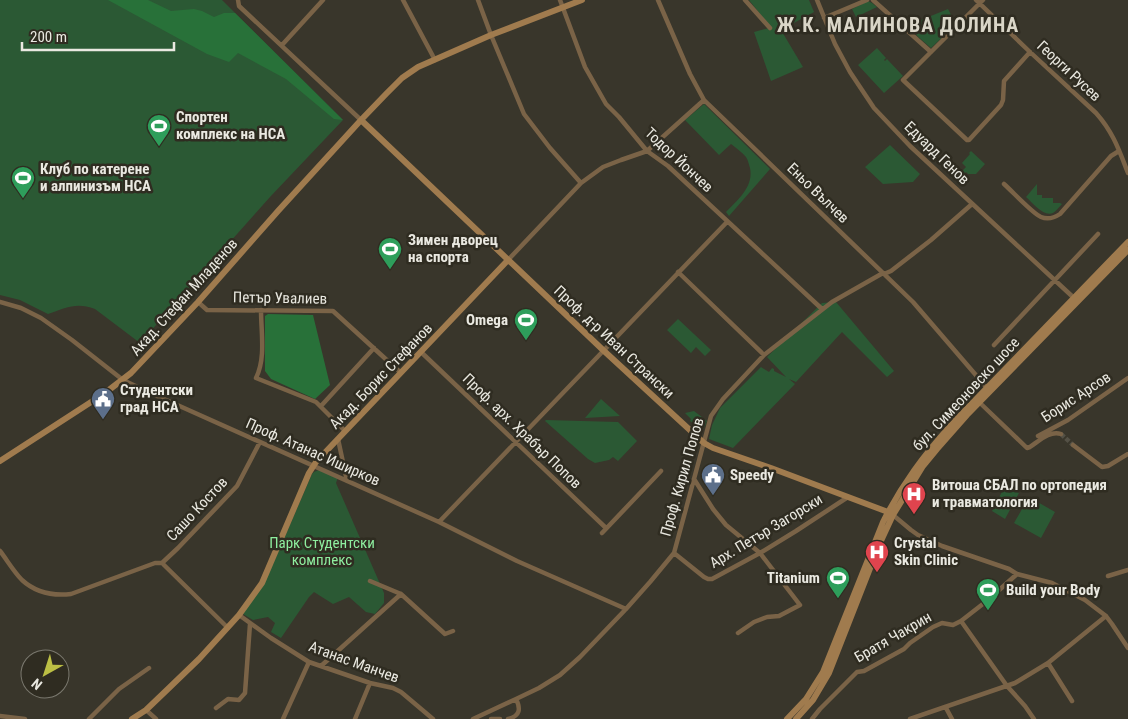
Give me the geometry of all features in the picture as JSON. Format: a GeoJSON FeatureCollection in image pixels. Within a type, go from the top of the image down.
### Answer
{"type":"FeatureCollection","features":[{"type":"Feature","properties":{"kind":"street"},"geometry":{"type":"LineString","coordinates":[[238,0],[239,6],[362,120]]}},
{"type":"Feature","properties":{"kind":"street"},"geometry":{"type":"LineString","coordinates":[[282,45],[323,0]]}},
{"type":"Feature","properties":{"kind":"street"},"geometry":{"type":"LineString","coordinates":[[403,0],[435,60]]}},
{"type":"Feature","properties":{"kind":"street"},"geometry":{"type":"LineString","coordinates":[[478,0],[524,114],[550,148],[581,183]]}},
{"type":"Feature","properties":{"kind":"street","name":"Тодор Йончев"},"geometry":{"type":"LineString","coordinates":[[560,0],[585,66],[606,104],[619,116],[647,151],[668,166],[822,309]]}},
{"type":"Feature","properties":{"kind":"street","name":"Акад. Стефан Младенов"},"geometry":{"type":"LineString","coordinates":[[0,461],[131,374],[198,302],[278,211],[402,78],[418,67],[491,35],[582,0]]}},
{"type":"Feature","properties":{"kind":"street","name":"Еньо Вълчев"},"geometry":{"type":"LineString","coordinates":[[658,0],[690,74],[704,100],[913,302],[987,388]]}},
{"type":"Feature","properties":{"kind":"street"},"geometry":{"type":"LineString","coordinates":[[745,0],[770,28]]}},
{"type":"Feature","properties":{"kind":"street","name":"Едуард Генов"},"geometry":{"type":"LineString","coordinates":[[817,0],[834,44],[874,108],[910,146],[1074,298]]}},
{"type":"Feature","properties":{"kind":"street"},"geometry":{"type":"LineString","coordinates":[[824,18],[867,0]]}},
{"type":"Feature","properties":{"kind":"street"},"geometry":{"type":"LineString","coordinates":[[873,0],[931,52]]}},
{"type":"Feature","properties":{"kind":"street","name":"Георги Русев"},"geometry":{"type":"LineString","coordinates":[[976,0],[1103,120],[1120,151],[1128,173]]}},
{"type":"Feature","properties":{"kind":"street"},"geometry":{"type":"LineString","coordinates":[[983,0],[903,80],[969,140],[1001,105],[1004,81],[1030,52]]}},
{"type":"Feature","properties":{"kind":"street","name":"Акад. Борис Стефанов"},"geometry":{"type":"LineString","coordinates":[[132,719],[146,710],[199,659],[239,615],[262,583],[313,466],[581,183],[603,167],[647,151],[704,100]]}},
{"type":"Feature","properties":{"kind":"street","name":"Проф. д-р Иван Странски"},"geometry":{"type":"LineString","coordinates":[[362,120],[508,260],[704,443],[713,448],[891,513]]}},
{"type":"Feature","properties":{"kind":"street"},"geometry":{"type":"LineString","coordinates":[[1004,184],[1042,218],[1048,219],[1055,217],[1066,207],[1111,156],[1120,151]]}},
{"type":"Feature","properties":{"kind":"street","name":"Проф. Кирил Попов"},"geometry":{"type":"LineString","coordinates":[[473,719],[539,688],[560,675],[626,609],[674,553],[711,416],[723,399],[764,355],[838,297],[891,271],[931,240],[972,204]]}},
{"type":"Feature","properties":{"kind":"street"},"geometry":{"type":"LineString","coordinates":[[439,522],[727,222]]}},
{"type":"Feature","properties":{"kind":"street"},"geometry":{"type":"LineString","coordinates":[[994,345],[1098,234]]}},
{"type":"Feature","properties":{"kind":"street","name":"бул. Симеоновско шосе"},"geometry":{"type":"LineString","coordinates":[[978,401],[987,388],[1128,242]]}},
{"type":"Feature","properties":{"kind":"street","name":"бул. Симеоновско шосе"},"geometry":{"type":"LineString","coordinates":[[788,719],[806,699],[823,672],[868,558],[891,513],[929,458],[978,401],[1128,250]]}},
{"type":"Feature","properties":{"kind":"street"},"geometry":{"type":"LineString","coordinates":[[678,272],[764,355]]}},
{"type":"Feature","properties":{"kind":"street","name":"Проф. Атанас Иширков"},"geometry":{"type":"LineString","coordinates":[[0,302],[21,308],[41,318],[123,380],[439,522],[517,561],[626,609]]}},
{"type":"Feature","properties":{"kind":"street","name":"Петър Увалиев"},"geometry":{"type":"LineString","coordinates":[[198,302],[207,310],[333,311],[401,373]]}},
{"type":"Feature","properties":{"kind":"street"},"geometry":{"type":"LineString","coordinates":[[261,310],[262,349],[260,371],[256,378],[316,402],[345,432]]}},
{"type":"Feature","properties":{"kind":"street"},"geometry":{"type":"LineString","coordinates":[[321,406],[374,348]]}},
{"type":"Feature","properties":{"kind":"street","name":"Проф. арх. Храбър Попов"},"geometry":{"type":"LineString","coordinates":[[421,352],[606,528]]}},
{"type":"Feature","properties":{"kind":"street","name":"Борис Арсов"},"geometry":{"type":"LineString","coordinates":[[1038,436],[1068,420],[1128,378]]}},
{"type":"Feature","properties":{"kind":"street","name":"Борис Арсов"},"geometry":{"type":"LineString","coordinates":[[978,401],[1027,448],[1048,435],[1056,432],[1061,434]]}},
{"type":"Feature","properties":{"kind":"street"},"geometry":{"type":"LineString","coordinates":[[338,439],[347,482]]}},
{"type":"Feature","properties":{"kind":"street","name":"Сашо Костов"},"geometry":{"type":"LineString","coordinates":[[162,563],[237,486],[260,442]]}},
{"type":"Feature","properties":{"kind":"street"},"geometry":{"type":"LineString","coordinates":[[1074,444],[1105,467],[1128,454]]}},
{"type":"Feature","properties":{"kind":"street"},"geometry":{"type":"LineString","coordinates":[[602,533],[661,471]]}},
{"type":"Feature","properties":{"kind":"street"},"geometry":{"type":"LineString","coordinates":[[694,479],[713,509],[726,525],[760,553],[800,605],[779,616],[766,617],[754,622],[738,633]]}},
{"type":"Feature","properties":{"kind":"street","name":"Арх. Петър Загорски"},"geometry":{"type":"LineString","coordinates":[[674,553],[708,579],[717,577],[760,553],[848,497]]}},
{"type":"Feature","properties":{"kind":"street"},"geometry":{"type":"LineString","coordinates":[[891,513],[911,530],[928,540],[1060,586],[1085,600],[1106,616],[1128,648]]}},
{"type":"Feature","properties":{"kind":"street","name":"бул. Симеоновско шосе"},"geometry":{"type":"LineString","coordinates":[[796,719],[813,700],[829,673],[891,513]]}},
{"type":"Feature","properties":{"kind":"street"},"geometry":{"type":"LineString","coordinates":[[0,551],[23,580],[42,593],[64,595],[155,563],[162,563],[228,628]]}},
{"type":"Feature","properties":{"kind":"street"},"geometry":{"type":"LineString","coordinates":[[1108,576],[1128,570]]}},
{"type":"Feature","properties":{"kind":"street","name":"Братя Чакрин"},"geometry":{"type":"LineString","coordinates":[[812,719],[857,672],[864,671],[904,649],[933,627],[942,623],[953,625],[961,620],[988,600],[1013,571]]}},
{"type":"Feature","properties":{"kind":"street"},"geometry":{"type":"LineString","coordinates":[[370,581],[401,594],[445,634],[453,631]]}},
{"type":"Feature","properties":{"kind":"street"},"geometry":{"type":"LineString","coordinates":[[321,666],[401,594]]}},
{"type":"Feature","properties":{"kind":"street","name":"Атанас Манчев"},"geometry":{"type":"LineString","coordinates":[[239,615],[309,662],[401,692],[433,719]]}},
{"type":"Feature","properties":{"kind":"street"},"geometry":{"type":"LineString","coordinates":[[910,719],[946,708],[1026,678],[1048,663],[1106,616]]}},
{"type":"Feature","properties":{"kind":"street"},"geometry":{"type":"LineString","coordinates":[[961,620],[1007,686],[1034,719]]}},
{"type":"Feature","properties":{"kind":"street"},"geometry":{"type":"LineString","coordinates":[[216,708],[228,700],[239,700],[245,693],[250,624]]}},
{"type":"Feature","properties":{"kind":"street"},"geometry":{"type":"LineString","coordinates":[[283,719],[309,662]]}},
{"type":"Feature","properties":{"kind":"street"},"geometry":{"type":"LineString","coordinates":[[1048,663],[1072,701]]}},
{"type":"Feature","properties":{"kind":"street"},"geometry":{"type":"LineString","coordinates":[[89,719],[119,689],[149,668]]}},
{"type":"Feature","properties":{"kind":"street"},"geometry":{"type":"LineString","coordinates":[[355,719],[370,682]]}},
{"type":"Feature","properties":{"kind":"street"},"geometry":{"type":"LineString","coordinates":[[508,719],[516,716],[519,706],[516,699]]}},
{"type":"Feature","properties":{"kind":"street"},"geometry":{"type":"LineString","coordinates":[[946,708],[952,719]]}},
{"type":"Feature","properties":{"kind":"street"},"geometry":{"type":"LineString","coordinates":[[146,710],[156,719]]}},
{"type":"Feature","properties":{"kind":"street"},"geometry":{"type":"LineString","coordinates":[[0,716],[25,719]]}},
{"type":"Feature","properties":{"kind":"street"},"geometry":{"type":"LineString","coordinates":[[491,719],[500,719]]}},
{"type":"Feature","properties":{"kind":"green space","name":"Спортен комплекс на НСА"},"geometry":{"type":"Polygon","coordinates":[[[0,0],[222,0],[343,120],[270,197],[140,343],[95,309],[77,306],[48,314],[20,300],[0,295],[0,0]]]}},
{"type":"Feature","properties":{"kind":"green space"},"geometry":{"type":"Polygon","coordinates":[[[108,0],[148,0],[171,11],[194,9],[214,17],[224,13],[235,13],[343,120],[334,119],[286,79],[238,53],[229,62],[207,54],[108,0]]]}},
{"type":"Feature","properties":{"kind":"green space"},"geometry":{"type":"Polygon","coordinates":[[[749,0],[809,0],[814,12],[781,30],[803,67],[771,81],[754,32],[769,28],[768,24],[749,0]]]}},
{"type":"Feature","properties":{"kind":"green space"},"geometry":{"type":"Polygon","coordinates":[[[868,1],[877,7],[856,17],[852,9],[868,1]]]}},
{"type":"Feature","properties":{"kind":"green space"},"geometry":{"type":"Polygon","coordinates":[[[948,9],[956,24],[931,48],[916,35],[922,28],[916,22],[948,9]]]}},
{"type":"Feature","properties":{"kind":"green space"},"geometry":{"type":"Polygon","coordinates":[[[877,48],[886,58],[884,60],[887,59],[903,76],[884,93],[858,65],[877,48]]]}},
{"type":"Feature","properties":{"kind":"green space"},"geometry":{"type":"Polygon","coordinates":[[[704,104],[770,169],[729,216],[726,212],[744,193],[747,187],[751,175],[750,168],[746,157],[731,144],[719,155],[685,120],[704,104]]]}},
{"type":"Feature","properties":{"kind":"green space"},"geometry":{"type":"Polygon","coordinates":[[[890,145],[920,174],[913,182],[883,184],[865,167],[890,145]]]}},
{"type":"Feature","properties":{"kind":"green space"},"geometry":{"type":"Polygon","coordinates":[[[971,151],[985,164],[976,174],[968,174],[966,172],[962,176],[960,173],[966,167],[962,163],[971,151]]]}},
{"type":"Feature","properties":{"kind":"green space"},"geometry":{"type":"Polygon","coordinates":[[[1037,184],[1037,195],[1042,195],[1042,198],[1053,198],[1053,203],[1062,204],[1053,213],[1045,213],[1026,197],[1037,184]]]}},
{"type":"Feature","properties":{"kind":"green space"},"geometry":{"type":"Polygon","coordinates":[[[836,302],[894,371],[887,377],[842,332],[796,382],[789,379],[795,384],[733,448],[709,439],[712,425],[720,408],[761,367],[769,372],[772,368],[786,377],[767,357],[822,303],[836,302]]]}},
{"type":"Feature","properties":{"kind":"green space"},"geometry":{"type":"Polygon","coordinates":[[[268,314],[313,315],[330,385],[315,399],[271,379],[265,371],[265,316],[268,314]]]}},
{"type":"Feature","properties":{"kind":"green space"},"geometry":{"type":"Polygon","coordinates":[[[678,319],[711,350],[705,356],[696,347],[691,353],[667,330],[678,319]]]}},
{"type":"Feature","properties":{"kind":"green space"},"geometry":{"type":"Polygon","coordinates":[[[601,399],[620,416],[585,418],[601,399]]]}},
{"type":"Feature","properties":{"kind":"green space"},"geometry":{"type":"Polygon","coordinates":[[[694,411],[707,421],[702,430],[690,421],[691,419],[685,413],[694,411]]]}},
{"type":"Feature","properties":{"kind":"green space"},"geometry":{"type":"Polygon","coordinates":[[[546,420],[618,422],[637,441],[618,461],[613,457],[609,460],[595,463],[588,459],[546,420]]]}},
{"type":"Feature","properties":{"kind":"green space","name":"Парк Студентски комплекс"},"geometry":{"type":"Polygon","coordinates":[[[321,469],[338,477],[336,483],[384,593],[384,603],[375,614],[366,612],[349,597],[333,604],[314,592],[281,638],[271,632],[275,623],[268,617],[253,620],[243,614],[273,564],[312,474],[321,469]]]}},
{"type":"Feature","properties":{"kind":"green space"},"geometry":{"type":"Polygon","coordinates":[[[1005,486],[1019,493],[1005,519],[992,511],[1005,486]]]}},
{"type":"Feature","properties":{"kind":"green space"},"geometry":{"type":"Polygon","coordinates":[[[1029,497],[1055,512],[1041,538],[1014,523],[1029,497]]]}},
{"type":"Feature","properties":{"kind":"tunnel"},"geometry":{"type":"LineString","coordinates":[[1061,434],[1073,445]]}},
{"type":"Feature","properties":{"kind":"place","name":"Спортен комплекс на НСА"},"geometry":{"type":"Point","coordinates":[159,147]}},
{"type":"Feature","properties":{"kind":"place","name":"Клуб по катерене и алпинизъм НСА"},"geometry":{"type":"Point","coordinates":[23,199]}},
{"type":"Feature","properties":{"kind":"place","name":"Зимен дворец на спорта"},"geometry":{"type":"Point","coordinates":[390,270]}},
{"type":"Feature","properties":{"kind":"place","name":"Omega"},"geometry":{"type":"Point","coordinates":[526,341]}},
{"type":"Feature","properties":{"kind":"place","name":"Студентски град НСА"},"geometry":{"type":"Point","coordinates":[103,420]}},
{"type":"Feature","properties":{"kind":"place","name":"Speedy"},"geometry":{"type":"Point","coordinates":[713,496]}},
{"type":"Feature","properties":{"kind":"place","name":"Витоша СБАЛ по ортопедия и травматология"},"geometry":{"type":"Point","coordinates":[914,515]}},
{"type":"Feature","properties":{"kind":"place","name":"Crystal Skin Clinic"},"geometry":{"type":"Point","coordinates":[877,573]}},
{"type":"Feature","properties":{"kind":"place","name":"Titanium"},"geometry":{"type":"Point","coordinates":[838,599]}},
{"type":"Feature","properties":{"kind":"place","name":"Build your Body"},"geometry":{"type":"Point","coordinates":[988,611]}},
{"type":"Feature","properties":{"kind":"district","name":"Ж.К. МАЛИНОВА ДОЛИНА"},"geometry":{"type":"Point","coordinates":[898,25]}}]}
